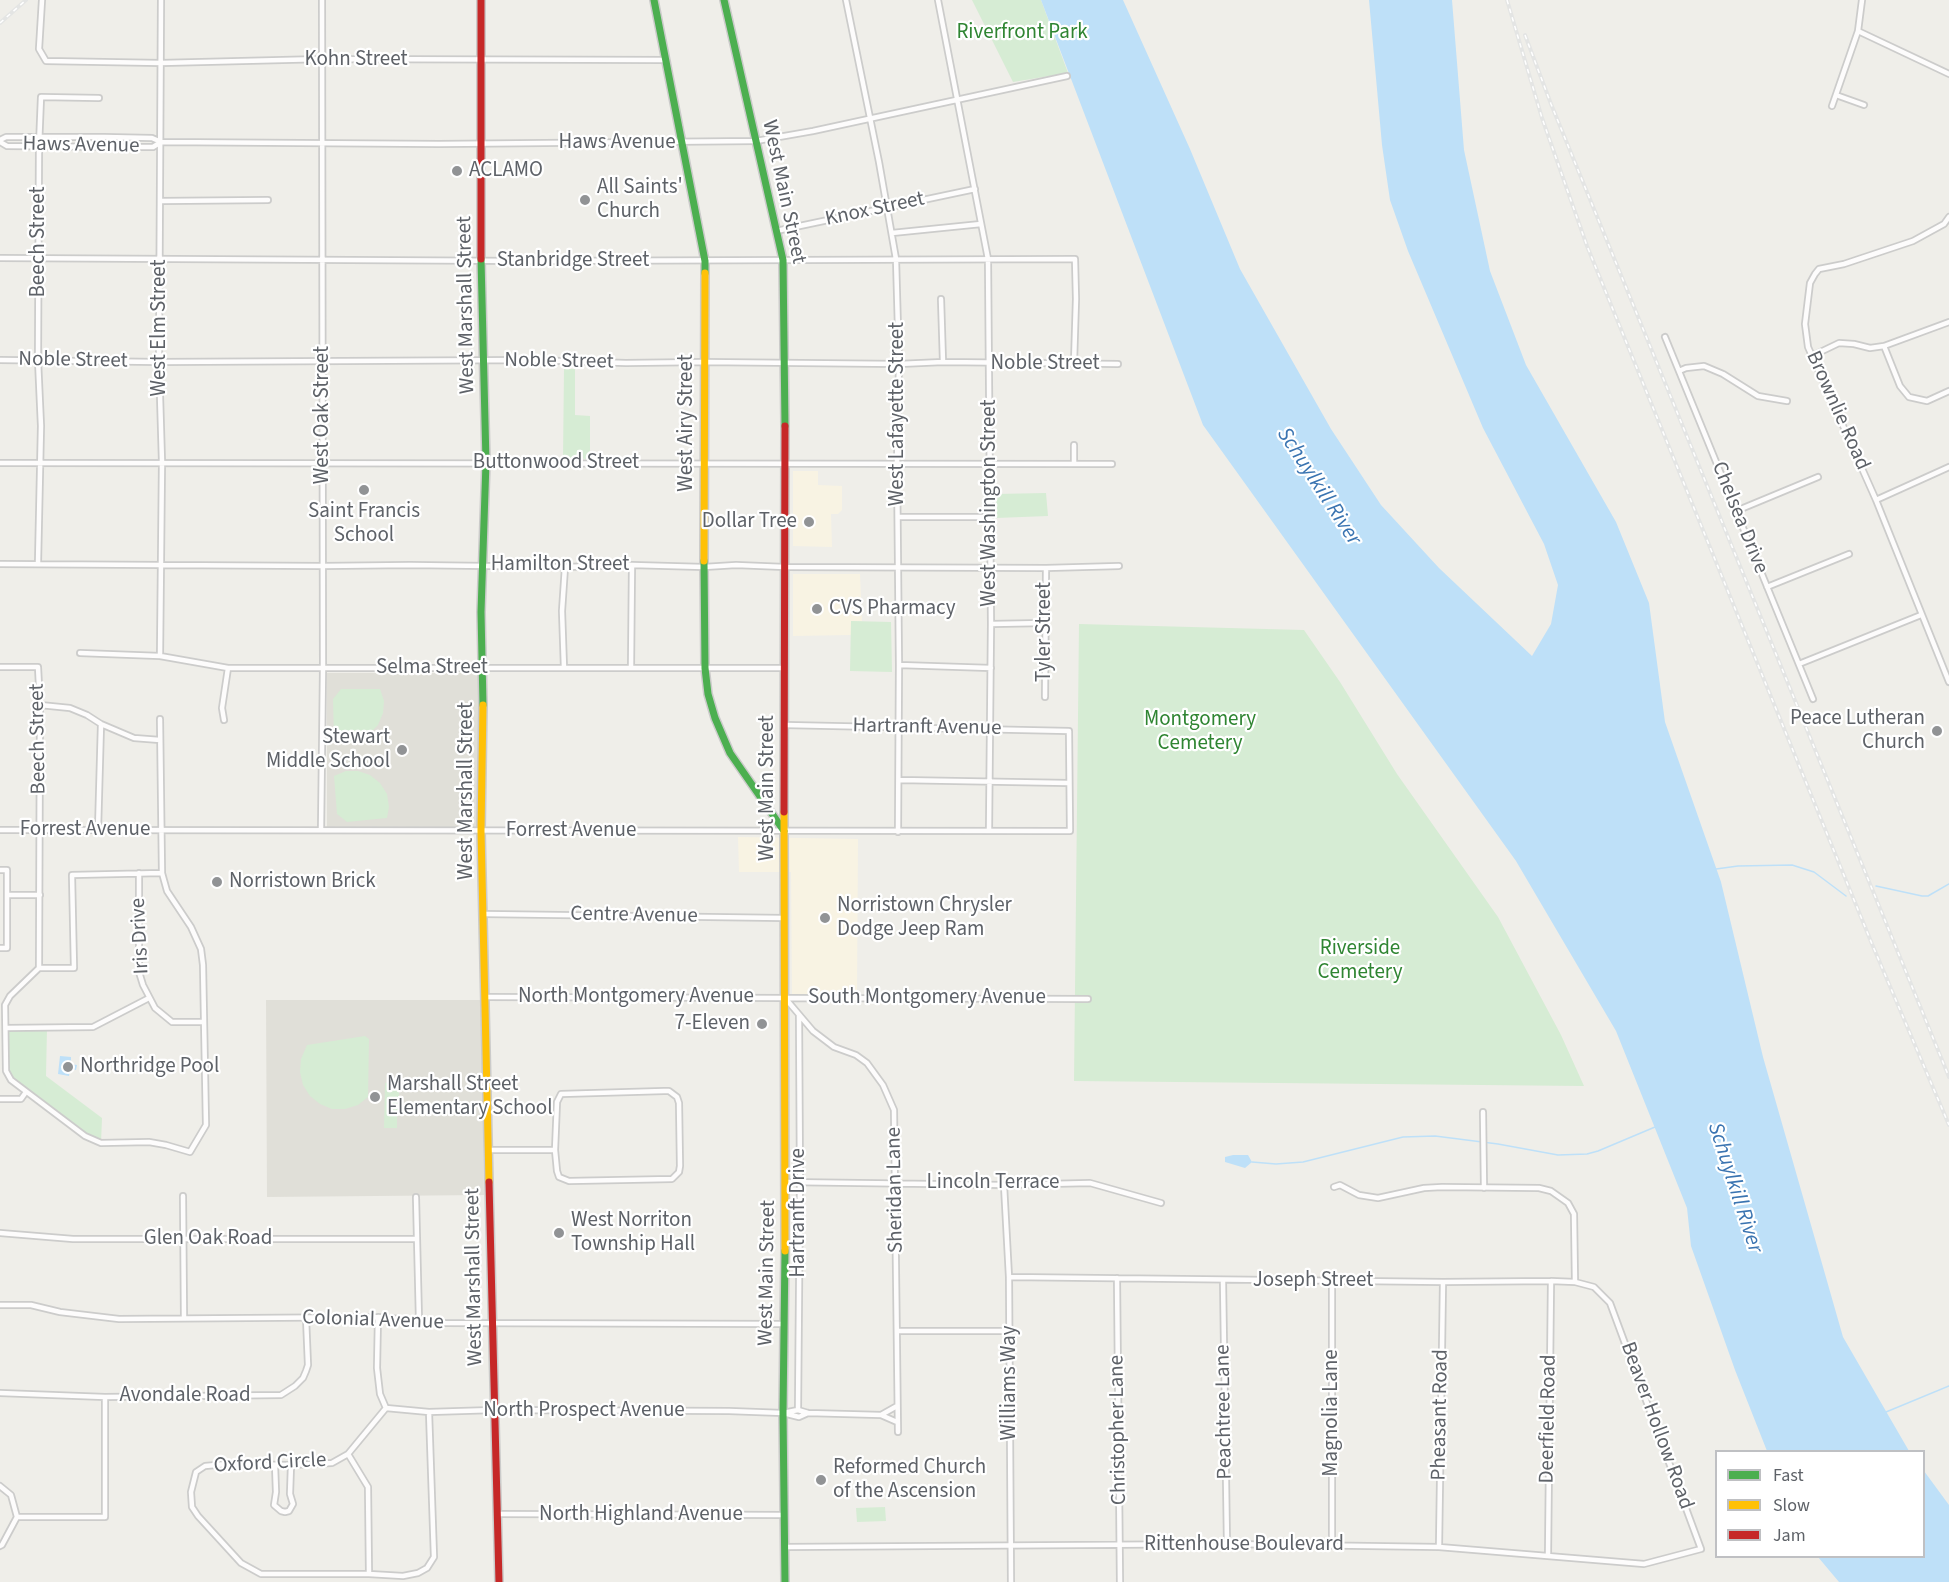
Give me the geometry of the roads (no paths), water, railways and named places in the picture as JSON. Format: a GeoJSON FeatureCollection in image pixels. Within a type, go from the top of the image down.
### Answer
{"type":"FeatureCollection","features":[{"type":"Feature","properties":{"kind":"main road","name":"West Marshall Street"},"geometry":{"type":"LineString","coordinates":[[481,0],[483,361],[486,462],[482,612],[482,831],[499,1582]]}},
{"type":"Feature","properties":{"kind":"main road","name":"West Airy Street"},"geometry":{"type":"LineString","coordinates":[[654,0],[705,261],[704,567],[705,668],[708,694],[721,734],[741,769],[784,831]]}},
{"type":"Feature","properties":{"kind":"main road","name":"West Main Street"},"geometry":{"type":"LineString","coordinates":[[724,0],[783,260],[785,362],[786,1182],[783,1324],[785,1582]]}},
{"type":"Feature","properties":{"kind":"street","name":"Kohn Street"},"geometry":{"type":"LineString","coordinates":[[42,0],[39,50],[46,61],[161,63],[323,59],[666,60]]}},
{"type":"Feature","properties":{"kind":"street","name":"West Elm Street"},"geometry":{"type":"LineString","coordinates":[[160,656],[161,0]]}},
{"type":"Feature","properties":{"kind":"street","name":"West Oak Street"},"geometry":{"type":"LineString","coordinates":[[321,830],[323,669],[322,0]]}},
{"type":"Feature","properties":{"kind":"street","name":"West Lafayette Street"},"geometry":{"type":"LineString","coordinates":[[846,0],[896,259],[900,364],[897,463],[898,832]]}},
{"type":"Feature","properties":{"kind":"street","name":"West Washington Street"},"geometry":{"type":"LineString","coordinates":[[938,0],[988,259],[991,567],[989,831]]}},
{"type":"Feature","properties":{"kind":"street"},"geometry":{"type":"LineString","coordinates":[[1832,106],[1858,31],[1862,0]]}},
{"type":"Feature","properties":{"kind":"street"},"geometry":{"type":"LineString","coordinates":[[1858,31],[1949,74]]}},
{"type":"Feature","properties":{"kind":"street","name":"Haws Avenue"},"geometry":{"type":"LineString","coordinates":[[161,142],[153,147],[104,147],[7,146],[0,141],[6,138],[104,137],[152,138],[161,142],[482,144],[756,141],[957,101],[1067,76]]}},
{"type":"Feature","properties":{"kind":"street"},"geometry":{"type":"LineString","coordinates":[[1836,95],[1864,105]]}},
{"type":"Feature","properties":{"kind":"street","name":"Beech Street"},"geometry":{"type":"LineString","coordinates":[[38,563],[41,97],[99,98]]}},
{"type":"Feature","properties":{"kind":"street"},"geometry":{"type":"LineString","coordinates":[[104,137],[104,147]]}},
{"type":"Feature","properties":{"kind":"street","name":"Knox Street"},"geometry":{"type":"LineString","coordinates":[[776,231],[975,189]]}},
{"type":"Feature","properties":{"kind":"street"},"geometry":{"type":"LineString","coordinates":[[161,201],[268,200]]}},
{"type":"Feature","properties":{"kind":"street","name":"Brownlie Road"},"geometry":{"type":"LineString","coordinates":[[1949,217],[1944,224],[1913,241],[1820,269],[1810,283],[1805,324],[1805,338],[1812,356],[1876,500],[1949,682]]}},
{"type":"Feature","properties":{"kind":"street"},"geometry":{"type":"LineString","coordinates":[[892,233],[981,224]]}},
{"type":"Feature","properties":{"kind":"street","name":"Stanbridge Street"},"geometry":{"type":"LineString","coordinates":[[0,258],[1075,260],[1074,363]]}},
{"type":"Feature","properties":{"kind":"street"},"geometry":{"type":"LineString","coordinates":[[941,299],[943,362]]}},
{"type":"Feature","properties":{"kind":"street"},"geometry":{"type":"LineString","coordinates":[[1812,356],[1839,343],[1870,348],[1884,346],[1949,322]]}},
{"type":"Feature","properties":{"kind":"street","name":"Chelsea Drive"},"geometry":{"type":"LineString","coordinates":[[1665,337],[1813,699]]}},
{"type":"Feature","properties":{"kind":"street"},"geometry":{"type":"LineString","coordinates":[[1884,346],[1900,386],[1909,397],[1926,401],[1949,391]]}},
{"type":"Feature","properties":{"kind":"street","name":"Noble Street"},"geometry":{"type":"LineString","coordinates":[[0,360],[159,362],[529,360],[626,363],[1118,364]]}},
{"type":"Feature","properties":{"kind":"street"},"geometry":{"type":"LineString","coordinates":[[1679,371],[1704,366],[1723,374],[1758,396],[1787,401]]}},
{"type":"Feature","properties":{"kind":"street"},"geometry":{"type":"LineString","coordinates":[[1074,445],[1074,464]]}},
{"type":"Feature","properties":{"kind":"street","name":"Buttonwood Street"},"geometry":{"type":"LineString","coordinates":[[0,463],[1112,464]]}},
{"type":"Feature","properties":{"kind":"street"},"geometry":{"type":"LineString","coordinates":[[1876,500],[1949,466]]}},
{"type":"Feature","properties":{"kind":"street"},"geometry":{"type":"LineString","coordinates":[[1736,511],[1818,477]]}},
{"type":"Feature","properties":{"kind":"street"},"geometry":{"type":"LineString","coordinates":[[898,517],[990,517]]}},
{"type":"Feature","properties":{"kind":"street"},"geometry":{"type":"LineString","coordinates":[[1767,586],[1850,554]]}},
{"type":"Feature","properties":{"kind":"street","name":"Hamilton Street"},"geometry":{"type":"LineString","coordinates":[[0,564],[565,567],[736,565],[1046,568],[1119,566]]}},
{"type":"Feature","properties":{"kind":"street"},"geometry":{"type":"LineString","coordinates":[[631,668],[632,565]]}},
{"type":"Feature","properties":{"kind":"street"},"geometry":{"type":"LineString","coordinates":[[564,668],[562,611],[565,567]]}},
{"type":"Feature","properties":{"kind":"street","name":"Tyler Street"},"geometry":{"type":"LineString","coordinates":[[1045,697],[1046,568]]}},
{"type":"Feature","properties":{"kind":"street"},"geometry":{"type":"LineString","coordinates":[[1799,664],[1921,615]]}},
{"type":"Feature","properties":{"kind":"street"},"geometry":{"type":"LineString","coordinates":[[991,624],[1045,623]]}},
{"type":"Feature","properties":{"kind":"street","name":"Selma Street"},"geometry":{"type":"LineString","coordinates":[[80,653],[160,656],[228,668],[785,669]]}},
{"type":"Feature","properties":{"kind":"street"},"geometry":{"type":"LineString","coordinates":[[899,665],[991,668]]}},
{"type":"Feature","properties":{"kind":"street","name":"Beech Street"},"geometry":{"type":"LineString","coordinates":[[0,667],[38,668],[40,705],[39,968]]}},
{"type":"Feature","properties":{"kind":"street"},"geometry":{"type":"LineString","coordinates":[[224,720],[222,708],[228,668]]}},
{"type":"Feature","properties":{"kind":"street"},"geometry":{"type":"LineString","coordinates":[[40,705],[70,708],[134,738],[160,740]]}},
{"type":"Feature","properties":{"kind":"street"},"geometry":{"type":"LineString","coordinates":[[160,719],[162,873],[167,891],[191,927],[201,949],[203,965],[206,1125],[190,1152],[149,1142],[101,1143],[85,1136],[11,1080],[6,1071],[6,1028],[2,1005],[39,968],[74,968],[72,874],[162,873]]}},
{"type":"Feature","properties":{"kind":"street"},"geometry":{"type":"LineString","coordinates":[[98,830],[101,724]]}},
{"type":"Feature","properties":{"kind":"street","name":"Hartranft Avenue"},"geometry":{"type":"LineString","coordinates":[[785,724],[1069,731],[1068,783]]}},
{"type":"Feature","properties":{"kind":"street"},"geometry":{"type":"LineString","coordinates":[[899,780],[1068,783]]}},
{"type":"Feature","properties":{"kind":"street","name":"Forrest Avenue"},"geometry":{"type":"LineString","coordinates":[[0,830],[1070,831],[1068,783]]}},
{"type":"Feature","properties":{"kind":"street"},"geometry":{"type":"LineString","coordinates":[[0,870],[7,870],[7,948],[0,948]]}},
{"type":"Feature","properties":{"kind":"street","name":"Iris Drive"},"geometry":{"type":"LineString","coordinates":[[139,873],[139,972],[149,998]]}},
{"type":"Feature","properties":{"kind":"street"},"geometry":{"type":"LineString","coordinates":[[0,887],[7,887]]}},
{"type":"Feature","properties":{"kind":"street"},"geometry":{"type":"LineString","coordinates":[[7,895],[40,895]]}},
{"type":"Feature","properties":{"kind":"street","name":"Centre Avenue"},"geometry":{"type":"LineString","coordinates":[[484,914],[784,918]]}},
{"type":"Feature","properties":{"kind":"street"},"geometry":{"type":"LineString","coordinates":[[0,933],[7,933]]}},
{"type":"Feature","properties":{"kind":"street","name":"North Montgomery Avenue"},"geometry":{"type":"LineString","coordinates":[[486,997],[785,998]]}},
{"type":"Feature","properties":{"kind":"street"},"geometry":{"type":"LineString","coordinates":[[6,1028],[93,1027],[149,998],[155,1008],[172,1022],[203,1022]]}},
{"type":"Feature","properties":{"kind":"street","name":"South Montgomery Avenue"},"geometry":{"type":"LineString","coordinates":[[785,998],[1088,999]]}},
{"type":"Feature","properties":{"kind":"street","name":"Sheridan Lane"},"geometry":{"type":"LineString","coordinates":[[785,998],[799,1016],[824,1040],[834,1047],[856,1055],[867,1063],[883,1085],[894,1110],[898,1432]]}},
{"type":"Feature","properties":{"kind":"street","name":"Hartranft Drive"},"geometry":{"type":"LineString","coordinates":[[798,1410],[799,1016]]}},
{"type":"Feature","properties":{"kind":"street"},"geometry":{"type":"LineString","coordinates":[[669,1091],[677,1097],[680,1166],[679,1172],[672,1179],[564,1180],[557,1171],[555,1150],[557,1102],[561,1094],[669,1091]]}},
{"type":"Feature","properties":{"kind":"street"},"geometry":{"type":"LineString","coordinates":[[0,1099],[21,1099],[26,1092]]}},
{"type":"Feature","properties":{"kind":"street"},"geometry":{"type":"LineString","coordinates":[[1483,1112],[1484,1188]]}},
{"type":"Feature","properties":{"kind":"street"},"geometry":{"type":"LineString","coordinates":[[489,1150],[555,1150]]}},
{"type":"Feature","properties":{"kind":"street","name":"Lincoln Terrace"},"geometry":{"type":"LineString","coordinates":[[786,1182],[1004,1185],[1090,1183],[1161,1203]]}},
{"type":"Feature","properties":{"kind":"street","name":"Williams Way"},"geometry":{"type":"LineString","coordinates":[[1004,1185],[1009,1332],[1011,1582]]}},
{"type":"Feature","properties":{"kind":"street"},"geometry":{"type":"LineString","coordinates":[[1334,1187],[1340,1185],[1359,1195],[1378,1198],[1424,1188],[1539,1188],[1551,1191],[1564,1199],[1575,1220],[1575,1282]]}},
{"type":"Feature","properties":{"kind":"street"},"geometry":{"type":"LineString","coordinates":[[183,1196],[184,1318]]}},
{"type":"Feature","properties":{"kind":"street"},"geometry":{"type":"LineString","coordinates":[[416,1197],[419,1320]]}},
{"type":"Feature","properties":{"kind":"street","name":"Glen Oak Road"},"geometry":{"type":"LineString","coordinates":[[0,1233],[73,1239],[416,1239]]}},
{"type":"Feature","properties":{"kind":"street","name":"Joseph Street"},"geometry":{"type":"LineString","coordinates":[[1008,1277],[1223,1281],[1575,1282],[1594,1287],[1610,1303]]}},
{"type":"Feature","properties":{"kind":"street","name":"Christopher Lane"},"geometry":{"type":"LineString","coordinates":[[1117,1278],[1120,1582]]}},
{"type":"Feature","properties":{"kind":"street","name":"Magnolia Lane"},"geometry":{"type":"LineString","coordinates":[[1332,1280],[1332,1545]]}},
{"type":"Feature","properties":{"kind":"street","name":"Peachtree Lane"},"geometry":{"type":"LineString","coordinates":[[1223,1281],[1227,1544]]}},
{"type":"Feature","properties":{"kind":"street","name":"Deerfield Road"},"geometry":{"type":"LineString","coordinates":[[1548,1556],[1551,1281]]}},
{"type":"Feature","properties":{"kind":"street","name":"Pheasant Road"},"geometry":{"type":"LineString","coordinates":[[1439,1547],[1443,1282]]}},
{"type":"Feature","properties":{"kind":"street","name":"Beaver Hollow Road"},"geometry":{"type":"LineString","coordinates":[[1610,1303],[1701,1549]]}},
{"type":"Feature","properties":{"kind":"street","name":"Colonial Avenue"},"geometry":{"type":"LineString","coordinates":[[0,1305],[31,1305],[60,1312],[119,1319],[378,1317],[442,1323],[783,1324]]}},
{"type":"Feature","properties":{"kind":"street"},"geometry":{"type":"LineString","coordinates":[[378,1317],[377,1368],[380,1394],[386,1408]]}},
{"type":"Feature","properties":{"kind":"street","name":"Avondale Road"},"geometry":{"type":"LineString","coordinates":[[0,1393],[105,1396],[281,1395],[303,1378],[308,1365],[306,1318]]}},
{"type":"Feature","properties":{"kind":"street"},"geometry":{"type":"LineString","coordinates":[[897,1331],[1009,1332]]}},
{"type":"Feature","properties":{"kind":"street"},"geometry":{"type":"LineString","coordinates":[[17,1517],[105,1517],[105,1396]]}},
{"type":"Feature","properties":{"kind":"street"},"geometry":{"type":"LineString","coordinates":[[881,1415],[897,1406]]}},
{"type":"Feature","properties":{"kind":"street","name":"North Prospect Avenue"},"geometry":{"type":"LineString","coordinates":[[386,1408],[429,1412],[494,1410],[783,1413]]}},
{"type":"Feature","properties":{"kind":"street","name":"Oxford Circle"},"geometry":{"type":"LineString","coordinates":[[386,1408],[348,1454],[332,1463],[206,1466],[196,1472],[191,1492],[192,1507],[241,1563],[261,1574],[404,1576],[418,1573],[427,1568],[434,1557],[429,1412]]}},
{"type":"Feature","properties":{"kind":"street"},"geometry":{"type":"LineString","coordinates":[[783,1413],[798,1410],[808,1413],[881,1415],[897,1422]]}},
{"type":"Feature","properties":{"kind":"street"},"geometry":{"type":"LineString","coordinates":[[783,1413],[799,1417],[808,1413]]}},
{"type":"Feature","properties":{"kind":"street"},"geometry":{"type":"LineString","coordinates":[[348,1454],[368,1487],[369,1574]]}},
{"type":"Feature","properties":{"kind":"street"},"geometry":{"type":"LineString","coordinates":[[275,1465],[274,1505],[280,1511],[285,1512],[289,1511],[293,1504],[290,1494],[291,1465]]}},
{"type":"Feature","properties":{"kind":"street"},"geometry":{"type":"LineString","coordinates":[[0,1486],[11,1495],[17,1517],[0,1546]]}},
{"type":"Feature","properties":{"kind":"street","name":"North Highland Avenue"},"geometry":{"type":"LineString","coordinates":[[497,1514],[784,1515]]}},
{"type":"Feature","properties":{"kind":"street","name":"Rittenhouse Boulevard"},"geometry":{"type":"LineString","coordinates":[[785,1547],[1227,1544],[1439,1547],[1644,1564],[1701,1549]]}},
{"type":"Feature","properties":{"kind":"street"},"geometry":{"type":"LineString","coordinates":[[342,1575],[343,1582]]}},
{"type":"Feature","properties":{"kind":"water","name":"Schuylkill River"},"geometry":{"type":"Polygon","coordinates":[[[1041,0],[1123,0],[1190,149],[1240,269],[1331,429],[1381,505],[1439,568],[1532,656],[1551,624],[1558,585],[1544,544],[1483,428],[1408,251],[1390,200],[1382,145],[1369,0],[1452,0],[1464,150],[1490,271],[1526,365],[1616,522],[1649,603],[1665,722],[1721,882],[1763,1057],[1843,1337],[1908,1450],[1767,1450],[1735,1370],[1691,1246],[1687,1208],[1616,1031],[1516,861],[1203,425],[1041,0]]]}},
{"type":"Feature","properties":{"kind":"water","name":"Northridge Pool"},"geometry":{"type":"Polygon","coordinates":[[[60,1056],[71,1057],[71,1064],[77,1065],[76,1070],[70,1069],[69,1076],[58,1074],[60,1056]]]}},
{"type":"Feature","properties":{"kind":"water"},"geometry":{"type":"Polygon","coordinates":[[[1248,1155],[1252,1162],[1245,1168],[1225,1162],[1225,1157],[1248,1155]]]}},
{"type":"Feature","properties":{"kind":"water"},"geometry":{"type":"Polygon","coordinates":[[[1925,1472],[1949,1505],[1949,1582],[1839,1582],[1819,1558],[1925,1558],[1925,1472]]]}},
{"type":"Feature","properties":{"kind":"waterway"},"geometry":{"type":"LineString","coordinates":[[1716,869],[1738,866],[1792,865],[1814,872],[1846,896]]}},
{"type":"Feature","properties":{"kind":"waterway"},"geometry":{"type":"LineString","coordinates":[[1876,886],[1928,896],[1949,884]]}},
{"type":"Feature","properties":{"kind":"waterway"},"geometry":{"type":"LineString","coordinates":[[1252,1162],[1276,1164],[1303,1162],[1403,1137],[1435,1136],[1558,1155],[1587,1154],[1655,1127]]}},
{"type":"Feature","properties":{"kind":"waterway"},"geometry":{"type":"LineString","coordinates":[[1886,1412],[1949,1386]]}},
{"type":"Feature","properties":{"kind":"railway"},"geometry":{"type":"LineString","coordinates":[[0,23],[26,0]]}},
{"type":"Feature","properties":{"kind":"railway"},"geometry":{"type":"LineString","coordinates":[[1507,0],[1542,118],[1587,246],[1872,944],[1949,1125]]}},
{"type":"Feature","properties":{"kind":"railway"},"geometry":{"type":"LineString","coordinates":[[1525,35],[1551,104],[1949,1077]]}},
{"type":"Feature","properties":{"kind":"place","name":"ACLAMO"},"geometry":{"type":"Point","coordinates":[457,171]}},
{"type":"Feature","properties":{"kind":"place","name":"All Saints' Church"},"geometry":{"type":"Point","coordinates":[585,200]}},
{"type":"Feature","properties":{"kind":"place","name":"Saint Francis School"},"geometry":{"type":"Point","coordinates":[364,490]}},
{"type":"Feature","properties":{"kind":"place","name":"Dollar Tree"},"geometry":{"type":"Point","coordinates":[809,522]}},
{"type":"Feature","properties":{"kind":"place","name":"CVS Pharmacy"},"geometry":{"type":"Point","coordinates":[817,609]}},
{"type":"Feature","properties":{"kind":"place","name":"Peace Lutheran Church"},"geometry":{"type":"Point","coordinates":[1937,731]}},
{"type":"Feature","properties":{"kind":"place","name":"Stewart Middle School"},"geometry":{"type":"Point","coordinates":[402,750]}},
{"type":"Feature","properties":{"kind":"place","name":"Norristown Brick"},"geometry":{"type":"Point","coordinates":[217,882]}},
{"type":"Feature","properties":{"kind":"place","name":"Norristown Chrysler Dodge Jeep Ram"},"geometry":{"type":"Point","coordinates":[825,918]}},
{"type":"Feature","properties":{"kind":"place","name":"7-Eleven"},"geometry":{"type":"Point","coordinates":[762,1024]}},
{"type":"Feature","properties":{"kind":"place","name":"Northridge Pool"},"geometry":{"type":"Point","coordinates":[68,1067]}},
{"type":"Feature","properties":{"kind":"place","name":"Marshall Street Elementary School"},"geometry":{"type":"Point","coordinates":[375,1097]}},
{"type":"Feature","properties":{"kind":"place","name":"West Norriton Township Hall"},"geometry":{"type":"Point","coordinates":[559,1233]}},
{"type":"Feature","properties":{"kind":"place","name":"Reformed Church of the Ascension"},"geometry":{"type":"Point","coordinates":[821,1480]}},
{"type":"Feature","properties":{"kind":"park label","name":"Riverfront Park"},"geometry":{"type":"Point","coordinates":[1022,33]}},
{"type":"Feature","properties":{"kind":"park label","name":"Montgomery Cemetery"},"geometry":{"type":"Point","coordinates":[1200,732]}},
{"type":"Feature","properties":{"kind":"park label","name":"Riverside Cemetery"},"geometry":{"type":"Point","coordinates":[1360,961]}}]}
